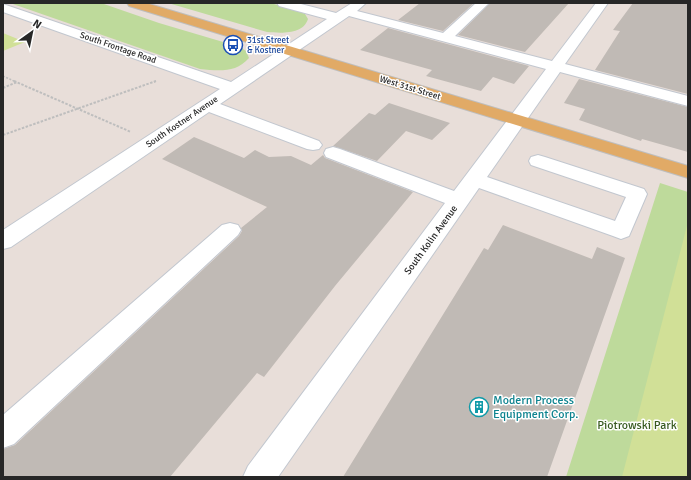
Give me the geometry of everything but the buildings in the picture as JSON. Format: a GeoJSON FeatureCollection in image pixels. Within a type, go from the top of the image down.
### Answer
{"type":"FeatureCollection","features":[{"type":"Feature","properties":{"kind":"main road","name":"West 31st Street"},"geometry":{"type":"LineString","coordinates":[[133,3],[688,172]]}},
{"type":"Feature","properties":{"kind":"street"},"geometry":{"type":"LineString","coordinates":[[283,3],[349,10]]}},
{"type":"Feature","properties":{"kind":"street"},"geometry":{"type":"LineString","coordinates":[[325,3],[556,67],[688,101]]}},
{"type":"Feature","properties":{"kind":"street"},"geometry":{"type":"LineString","coordinates":[[446,37],[483,3]]}},
{"type":"Feature","properties":{"kind":"street","name":"South Kolin Avenue"},"geometry":{"type":"LineString","coordinates":[[259,477],[602,3]]}},
{"type":"Feature","properties":{"kind":"street","name":"South Frontage Road"},"geometry":{"type":"LineString","coordinates":[[3,8],[233,88]]}},
{"type":"Feature","properties":{"kind":"street","name":"South Kostner Avenue"},"geometry":{"type":"LineString","coordinates":[[3,241],[349,10]]}},
{"type":"Feature","properties":{"kind":"street"},"geometry":{"type":"LineString","coordinates":[[207,105],[313,145]]}},
{"type":"Feature","properties":{"kind":"street"},"geometry":{"type":"LineString","coordinates":[[333,153],[460,201]]}},
{"type":"Feature","properties":{"kind":"street"},"geometry":{"type":"LineString","coordinates":[[475,180],[621,231],[637,194],[538,161]]}},
{"type":"Feature","properties":{"kind":"street"},"geometry":{"type":"LineString","coordinates":[[3,434],[230,230]]}},
{"type":"Feature","properties":{"kind":"path"},"geometry":{"type":"LineString","coordinates":[[3,76],[135,133]]}},
{"type":"Feature","properties":{"kind":"path"},"geometry":{"type":"LineString","coordinates":[[3,135],[156,81]]}},
{"type":"Feature","properties":{"kind":"path"},"geometry":{"type":"LineString","coordinates":[[3,88],[17,82]]}},
{"type":"Feature","properties":{"kind":"green space"},"geometry":{"type":"Polygon","coordinates":[[[10,3],[101,3],[159,23],[240,47],[246,51],[249,58],[244,63],[233,69],[200,69],[10,3]]]}},
{"type":"Feature","properties":{"kind":"green space"},"geometry":{"type":"Polygon","coordinates":[[[168,3],[270,3],[297,10],[305,14],[308,19],[301,28],[291,32],[267,32],[168,3]]]}},
{"type":"Feature","properties":{"kind":"green space"},"geometry":{"type":"Polygon","coordinates":[[[3,33],[25,42],[3,51],[3,33]]]}},
{"type":"Feature","properties":{"kind":"green space","name":"Piotrowski Park"},"geometry":{"type":"Polygon","coordinates":[[[660,183],[688,192],[688,477],[566,477],[660,183]]]}},
{"type":"Feature","properties":{"kind":"green space"},"geometry":{"type":"Polygon","coordinates":[[[688,222],[688,477],[622,477],[688,222]]]}},
{"type":"Feature","properties":{"kind":"place","name":"31st Street & Kostner"},"geometry":{"type":"Point","coordinates":[233,45]}},
{"type":"Feature","properties":{"kind":"place","name":"Modern Process Equipment Corp."},"geometry":{"type":"Point","coordinates":[479,407]}}]}
